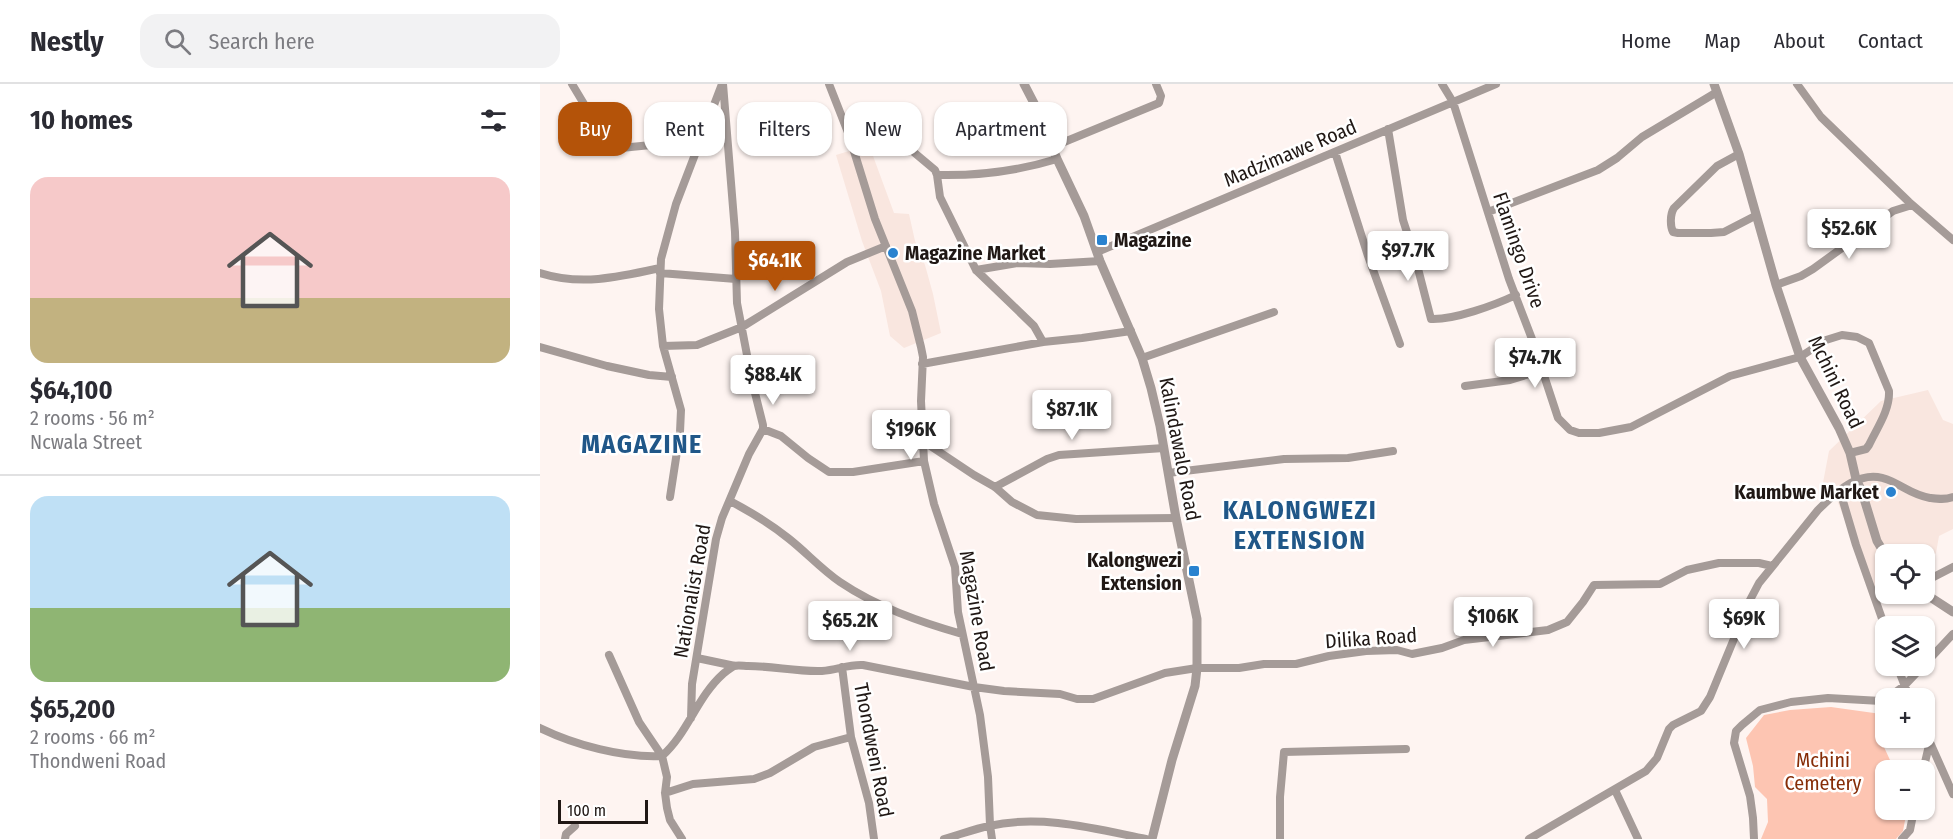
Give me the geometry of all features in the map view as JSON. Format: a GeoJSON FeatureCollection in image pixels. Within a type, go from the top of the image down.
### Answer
{"type":"FeatureCollection","features":[{"type":"Feature","properties":{"kind":"street"},"geometry":{"type":"LineString","coordinates":[[572,84],[611,149],[644,146]]}},
{"type":"Feature","properties":{"kind":"street"},"geometry":{"type":"LineString","coordinates":[[715,102],[722,84]]}},
{"type":"Feature","properties":{"kind":"street"},"geometry":{"type":"LineString","coordinates":[[722,84],[735,232],[736,279],[742,327],[752,381],[763,418],[763,429],[781,436],[829,472],[853,472],[924,461]]}},
{"type":"Feature","properties":{"kind":"street","name":"Magazine Road"},"geometry":{"type":"LineString","coordinates":[[829,84],[844,123]]}},
{"type":"Feature","properties":{"kind":"street","name":"Kalindawalo Road"},"geometry":{"type":"LineString","coordinates":[[1024,84],[1033,102]]}},
{"type":"Feature","properties":{"kind":"street"},"geometry":{"type":"LineString","coordinates":[[1067,141],[1159,102],[1161,96],[1156,84]]}},
{"type":"Feature","properties":{"kind":"street","name":"Flamingo Drive"},"geometry":{"type":"LineString","coordinates":[[1442,84],[1453,102],[1558,418],[1570,430],[1599,433],[1631,427],[1730,376],[1800,357]]}},
{"type":"Feature","properties":{"kind":"street","name":"Madzimawe Road"},"geometry":{"type":"LineString","coordinates":[[976,270],[1018,263],[1050,264],[1098,256],[1496,84]]}},
{"type":"Feature","properties":{"kind":"street"},"geometry":{"type":"LineString","coordinates":[[1797,84],[1821,117],[1912,205],[1953,240]]}},
{"type":"Feature","properties":{"kind":"street"},"geometry":{"type":"LineString","coordinates":[[1488,212],[1598,170],[1715,88]]}},
{"type":"Feature","properties":{"kind":"street","name":"Mchini Road"},"geometry":{"type":"LineString","coordinates":[[1715,88],[1739,154],[1755,216],[1800,357],[1814,379],[1850,453],[1856,479],[1878,544]]}},
{"type":"Feature","properties":{"kind":"street"},"geometry":{"type":"LineString","coordinates":[[1388,129],[1403,220],[1431,319],[1469,312],[1516,295]]}},
{"type":"Feature","properties":{"kind":"street"},"geometry":{"type":"LineString","coordinates":[[1335,152],[1368,256],[1400,344]]}},
{"type":"Feature","properties":{"kind":"street"},"geometry":{"type":"LineString","coordinates":[[1739,154],[1717,166],[1674,208],[1671,213],[1671,228],[1673,232],[1724,232],[1755,216]]}},
{"type":"Feature","properties":{"kind":"street"},"geometry":{"type":"LineString","coordinates":[[670,497],[681,410],[663,346],[659,309],[660,271],[676,204],[694,156]]}},
{"type":"Feature","properties":{"kind":"street","name":"Magazine Road"},"geometry":{"type":"LineString","coordinates":[[856,156],[875,219],[912,310],[921,347],[924,461],[933,504],[955,567],[958,612],[980,715],[993,839]]}},
{"type":"Feature","properties":{"kind":"street"},"geometry":{"type":"LineString","coordinates":[[920,156],[935,170],[940,197],[976,270],[1034,326],[1043,342]]}},
{"type":"Feature","properties":{"kind":"street","name":"Kalindawalo Road"},"geometry":{"type":"LineString","coordinates":[[1056,156],[1084,216],[1098,256],[1142,358],[1164,448],[1197,620],[1195,686],[1172,760],[1152,839]]}},
{"type":"Feature","properties":{"kind":"street"},"geometry":{"type":"LineString","coordinates":[[937,176],[971,176],[1030,167],[1057,159]]}},
{"type":"Feature","properties":{"kind":"street"},"geometry":{"type":"LineString","coordinates":[[1776,285],[1813,269],[1893,212],[1912,205]]}},
{"type":"Feature","properties":{"kind":"street"},"geometry":{"type":"LineString","coordinates":[[663,346],[697,345],[742,327],[847,262],[886,246]]}},
{"type":"Feature","properties":{"kind":"street"},"geometry":{"type":"LineString","coordinates":[[540,273],[566,279],[602,280],[660,271],[736,279]]}},
{"type":"Feature","properties":{"kind":"street"},"geometry":{"type":"LineString","coordinates":[[1142,358],[1274,312]]}},
{"type":"Feature","properties":{"kind":"street"},"geometry":{"type":"LineString","coordinates":[[922,364],[1043,342],[1131,331]]}},
{"type":"Feature","properties":{"kind":"street"},"geometry":{"type":"LineString","coordinates":[[1800,357],[1836,336],[1857,337],[1870,345],[1889,391],[1889,402],[1867,447],[1850,453]]}},
{"type":"Feature","properties":{"kind":"street"},"geometry":{"type":"LineString","coordinates":[[540,347],[607,366],[649,375],[672,377]]}},
{"type":"Feature","properties":{"kind":"street"},"geometry":{"type":"LineString","coordinates":[[1465,386],[1510,380],[1542,370]]}},
{"type":"Feature","properties":{"kind":"street","name":"Nationalist Road"},"geometry":{"type":"LineString","coordinates":[[691,720],[692,684],[716,539],[749,454],[763,429]]}},
{"type":"Feature","properties":{"kind":"street"},"geometry":{"type":"LineString","coordinates":[[923,441],[995,487],[1019,506],[1037,515],[1076,519],[1176,518]]}},
{"type":"Feature","properties":{"kind":"street"},"geometry":{"type":"LineString","coordinates":[[995,487],[1059,455],[1164,448]]}},
{"type":"Feature","properties":{"kind":"street"},"geometry":{"type":"LineString","coordinates":[[1168,473],[1284,459],[1348,458],[1393,451]]}},
{"type":"Feature","properties":{"kind":"street"},"geometry":{"type":"LineString","coordinates":[[1529,839],[1650,768],[1660,754],[1673,725],[1696,714],[1705,706],[1759,583],[1818,510],[1840,491],[1856,479],[1879,477],[1918,496],[1946,500],[1953,497]]}},
{"type":"Feature","properties":{"kind":"street"},"geometry":{"type":"LineString","coordinates":[[1840,491],[1881,616]]}},
{"type":"Feature","properties":{"kind":"street"},"geometry":{"type":"LineString","coordinates":[[730,501],[761,517],[839,581],[863,596],[931,625],[962,634]]}},
{"type":"Feature","properties":{"kind":"street","name":"Dilika Road"},"geometry":{"type":"LineString","coordinates":[[1197,668],[1296,664],[1329,656],[1366,651],[1397,650],[1412,654],[1442,648],[1464,640],[1553,628],[1567,622],[1592,586],[1598,584],[1660,584],[1687,570],[1719,563],[1759,563],[1772,566]]}},
{"type":"Feature","properties":{"kind":"street"},"geometry":{"type":"LineString","coordinates":[[1935,576],[1953,567]]}},
{"type":"Feature","properties":{"kind":"street"},"geometry":{"type":"LineString","coordinates":[[1935,600],[1953,612]]}},
{"type":"Feature","properties":{"kind":"street"},"geometry":{"type":"LineString","coordinates":[[1935,653],[1953,634]]}},
{"type":"Feature","properties":{"kind":"street"},"geometry":{"type":"LineString","coordinates":[[609,655],[639,722],[662,756],[668,777],[665,794],[670,820],[682,839]]}},
{"type":"Feature","properties":{"kind":"street"},"geometry":{"type":"LineString","coordinates":[[697,658],[735,666],[765,666],[790,670],[821,671],[850,664],[863,665],[974,687],[1060,694],[1077,699],[1093,699],[1165,673],[1197,668]]}},
{"type":"Feature","properties":{"kind":"street"},"geometry":{"type":"LineString","coordinates":[[540,728],[614,753],[635,757],[662,756],[672,748],[706,694],[723,674],[735,666]]}},
{"type":"Feature","properties":{"kind":"street","name":"Thondweni Road"},"geometry":{"type":"LineString","coordinates":[[842,667],[851,737],[869,803],[874,839]]}},
{"type":"Feature","properties":{"kind":"street"},"geometry":{"type":"LineString","coordinates":[[1900,676],[1904,686]]}},
{"type":"Feature","properties":{"kind":"street"},"geometry":{"type":"LineString","coordinates":[[1754,839],[1754,818],[1750,796],[1734,743],[1736,731],[1753,715],[1768,707],[1812,699],[1881,701],[1904,686],[1914,676]]}},
{"type":"Feature","properties":{"kind":"street"},"geometry":{"type":"LineString","coordinates":[[665,794],[693,784],[754,779],[770,773],[814,747],[851,737]]}},
{"type":"Feature","properties":{"kind":"street"},"geometry":{"type":"LineString","coordinates":[[1933,748],[1953,792]]}},
{"type":"Feature","properties":{"kind":"street"},"geometry":{"type":"LineString","coordinates":[[1280,839],[1280,797],[1284,752],[1406,749]]}},
{"type":"Feature","properties":{"kind":"street"},"geometry":{"type":"LineString","coordinates":[[1615,790],[1638,839]]}},
{"type":"Feature","properties":{"kind":"street"},"geometry":{"type":"LineString","coordinates":[[1902,839],[1910,830],[1912,820]]}},
{"type":"Feature","properties":{"kind":"street"},"geometry":{"type":"LineString","coordinates":[[944,839],[990,825],[1017,822],[1060,823],[1146,839]]}},
{"type":"Feature","properties":{"kind":"street"},"geometry":{"type":"LineString","coordinates":[[565,839],[566,834],[575,826]]}},
{"type":"Feature","properties":{"kind":"shaded area","name":"Magazine Market"},"geometry":{"type":"Polygon","coordinates":[[[844,153],[844,156],[873,156],[894,213],[909,214],[915,241],[933,294],[941,333],[904,348],[890,336],[881,291],[862,241],[836,155],[844,153]]]}},
{"type":"Feature","properties":{"kind":"shaded area","name":"Kaumbwe Market"},"geometry":{"type":"Polygon","coordinates":[[[1928,390],[1943,420],[1953,424],[1953,529],[1939,536],[1935,554],[1935,544],[1875,544],[1875,598],[1835,495],[1822,488],[1829,451],[1881,401],[1928,390]]]}},
{"type":"Feature","properties":{"kind":"green space","name":"Mchini Cemetery"},"geometry":{"type":"Polygon","coordinates":[[[1831,707],[1875,713],[1875,748],[1884,748],[1890,760],[1875,760],[1875,820],[1905,820],[1903,831],[1896,839],[1761,839],[1768,822],[1767,799],[1755,787],[1753,766],[1746,738],[1764,715],[1790,710],[1831,707]]]}},
{"type":"Feature","properties":{"kind":"place","name":"Magazine"},"geometry":{"type":"Point","coordinates":[1102,240]}},
{"type":"Feature","properties":{"kind":"place","name":"Magazine Market"},"geometry":{"type":"Point","coordinates":[893,253]}},
{"type":"Feature","properties":{"kind":"place","name":"Kaumbwe Market"},"geometry":{"type":"Point","coordinates":[1891,492]}},
{"type":"Feature","properties":{"kind":"place","name":"Kalongwezi Extension"},"geometry":{"type":"Point","coordinates":[1194,571]}},
{"type":"Feature","properties":{"kind":"district","name":"MAGAZINE"},"geometry":{"type":"Point","coordinates":[642,444]}},
{"type":"Feature","properties":{"kind":"district","name":"KALONGWEZI EXTENSION"},"geometry":{"type":"Point","coordinates":[1300,525]}}]}
